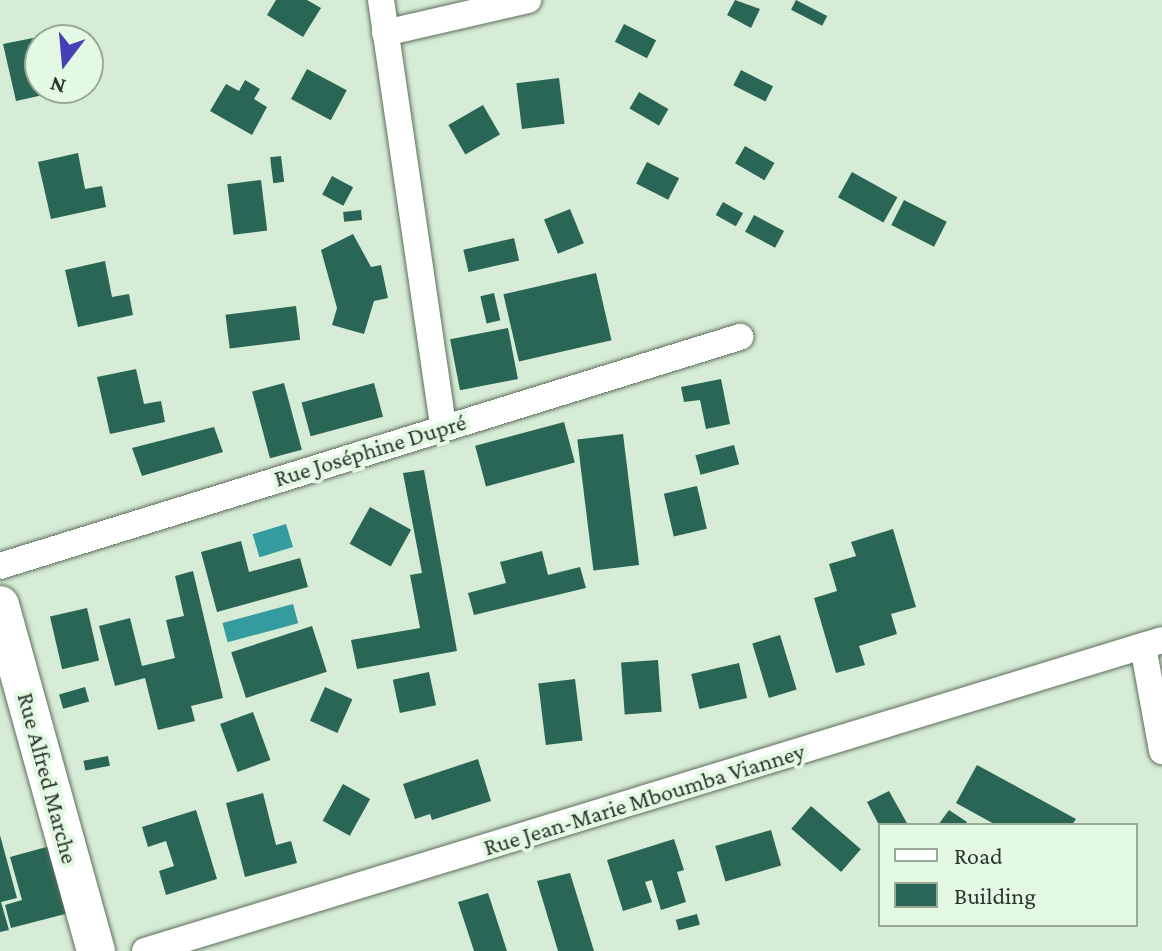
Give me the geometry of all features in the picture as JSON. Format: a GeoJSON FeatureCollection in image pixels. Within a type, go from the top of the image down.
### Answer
{"type":"FeatureCollection","features":[{"type":"Feature","properties":{"kind":"street"},"geometry":{"type":"LineString","coordinates":[[381,0],[443,426]]}},
{"type":"Feature","properties":{"kind":"street"},"geometry":{"type":"LineString","coordinates":[[385,33],[528,0]]}},
{"type":"Feature","properties":{"kind":"street","name":"Rue Joséphine Dupré"},"geometry":{"type":"LineString","coordinates":[[0,566],[443,426],[740,337]]}},
{"type":"Feature","properties":{"kind":"street","name":"Rue Alfred Marche"},"geometry":{"type":"LineString","coordinates":[[0,605],[96,951]]}},
{"type":"Feature","properties":{"kind":"street"},"geometry":{"type":"LineString","coordinates":[[1152,643],[1162,751]]}},
{"type":"Feature","properties":{"kind":"street","name":"Rue Jean-Marie Mboumba Vianney"},"geometry":{"type":"LineString","coordinates":[[145,951],[1152,643]]}},
{"type":"Feature","properties":{"kind":"water"},"geometry":{"type":"Polygon","coordinates":[[[286,524],[293,547],[260,557],[253,534],[286,524]]]}},
{"type":"Feature","properties":{"kind":"water"},"geometry":{"type":"Polygon","coordinates":[[[293,604],[298,623],[228,642],[222,623],[293,604]]]}},
{"type":"Feature","properties":{"kind":"building"},"geometry":{"type":"Polygon","coordinates":[[[276,0],[307,0],[321,8],[303,37],[267,15],[276,0]]]}},
{"type":"Feature","properties":{"kind":"building"},"geometry":{"type":"Polygon","coordinates":[[[735,0],[760,9],[751,28],[727,15],[735,0]]]}},
{"type":"Feature","properties":{"kind":"building"},"geometry":{"type":"Polygon","coordinates":[[[796,0],[827,16],[822,26],[791,10],[796,0]]]}},
{"type":"Feature","properties":{"kind":"building"},"geometry":{"type":"Polygon","coordinates":[[[624,24],[656,40],[647,58],[615,42],[624,24]]]}},
{"type":"Feature","properties":{"kind":"building"},"geometry":{"type":"Polygon","coordinates":[[[24,40],[24,99],[16,101],[3,44],[24,40]]]}},
{"type":"Feature","properties":{"kind":"building"},"geometry":{"type":"Polygon","coordinates":[[[307,69],[347,90],[331,120],[291,99],[307,69]]]}},
{"type":"Feature","properties":{"kind":"building"},"geometry":{"type":"Polygon","coordinates":[[[741,70],[773,86],[765,101],[733,85],[741,70]]]}},
{"type":"Feature","properties":{"kind":"building"},"geometry":{"type":"Polygon","coordinates":[[[559,78],[565,124],[522,129],[516,83],[559,78]]]}},
{"type":"Feature","properties":{"kind":"building"},"geometry":{"type":"Polygon","coordinates":[[[245,80],[260,89],[254,99],[267,107],[252,135],[210,111],[226,84],[239,91],[245,80]]]}},
{"type":"Feature","properties":{"kind":"building"},"geometry":{"type":"Polygon","coordinates":[[[639,92],[668,109],[659,125],[630,108],[639,92]]]}},
{"type":"Feature","properties":{"kind":"building"},"geometry":{"type":"Polygon","coordinates":[[[483,105],[500,134],[465,154],[448,125],[483,105]]]}},
{"type":"Feature","properties":{"kind":"building"},"geometry":{"type":"Polygon","coordinates":[[[745,146],[774,163],[764,180],[735,163],[745,146]]]}},
{"type":"Feature","properties":{"kind":"building"},"geometry":{"type":"Polygon","coordinates":[[[78,153],[85,189],[102,186],[106,207],[51,219],[38,162],[78,153]]]}},
{"type":"Feature","properties":{"kind":"building"},"geometry":{"type":"Polygon","coordinates":[[[281,156],[284,182],[273,183],[270,157],[281,156]]]}},
{"type":"Feature","properties":{"kind":"building"},"geometry":{"type":"Polygon","coordinates":[[[647,162],[679,178],[668,200],[636,183],[647,162]]]}},
{"type":"Feature","properties":{"kind":"building"},"geometry":{"type":"Polygon","coordinates":[[[852,172],[897,197],[883,223],[838,197],[852,172]]]}},
{"type":"Feature","properties":{"kind":"building"},"geometry":{"type":"Polygon","coordinates":[[[332,176],[353,187],[343,206],[322,195],[332,176]]]}},
{"type":"Feature","properties":{"kind":"building"},"geometry":{"type":"Polygon","coordinates":[[[261,180],[267,231],[233,235],[227,184],[261,180]]]}},
{"type":"Feature","properties":{"kind":"building"},"geometry":{"type":"Polygon","coordinates":[[[904,200],[947,222],[934,247],[891,225],[904,200]]]}},
{"type":"Feature","properties":{"kind":"building"},"geometry":{"type":"Polygon","coordinates":[[[723,202],[743,213],[736,226],[716,215],[723,202]]]}},
{"type":"Feature","properties":{"kind":"building"},"geometry":{"type":"Polygon","coordinates":[[[570,209],[584,243],[558,254],[544,219],[570,209]]]}},
{"type":"Feature","properties":{"kind":"building"},"geometry":{"type":"Polygon","coordinates":[[[361,210],[362,220],[344,222],[343,212],[361,210]]]}},
{"type":"Feature","properties":{"kind":"building"},"geometry":{"type":"Polygon","coordinates":[[[754,215],[784,231],[775,248],[745,232],[754,215]]]}},
{"type":"Feature","properties":{"kind":"building"},"geometry":{"type":"Polygon","coordinates":[[[353,234],[371,267],[381,265],[388,298],[374,301],[364,334],[332,325],[337,308],[321,250],[353,234]]]}},
{"type":"Feature","properties":{"kind":"building"},"geometry":{"type":"Polygon","coordinates":[[[514,238],[519,260],[469,272],[463,250],[514,238]]]}},
{"type":"Feature","properties":{"kind":"building"},"geometry":{"type":"Polygon","coordinates":[[[105,261],[112,297],[129,294],[133,315],[78,327],[65,270],[105,261]]]}},
{"type":"Feature","properties":{"kind":"building"},"geometry":{"type":"Polygon","coordinates":[[[596,273],[612,340],[519,362],[503,294],[596,273]]]}},
{"type":"Feature","properties":{"kind":"building"},"geometry":{"type":"Polygon","coordinates":[[[494,293],[500,320],[487,323],[480,296],[494,293]]]}},
{"type":"Feature","properties":{"kind":"building"},"geometry":{"type":"Polygon","coordinates":[[[296,306],[300,340],[230,348],[226,315],[296,306]]]}},
{"type":"Feature","properties":{"kind":"building"},"geometry":{"type":"Polygon","coordinates":[[[508,328],[518,379],[460,390],[450,339],[508,328]]]}},
{"type":"Feature","properties":{"kind":"building"},"geometry":{"type":"Polygon","coordinates":[[[136,369],[144,404],[161,401],[165,422],[110,434],[97,377],[136,369]]]}},
{"type":"Feature","properties":{"kind":"building"},"geometry":{"type":"Polygon","coordinates":[[[721,379],[730,424],[706,429],[700,400],[684,402],[681,387],[721,379]]]}},
{"type":"Feature","properties":{"kind":"building"},"geometry":{"type":"Polygon","coordinates":[[[284,383],[302,450],[270,458],[252,392],[284,383]]]}},
{"type":"Feature","properties":{"kind":"building"},"geometry":{"type":"Polygon","coordinates":[[[374,383],[383,417],[311,436],[302,402],[374,383]]]}},
{"type":"Feature","properties":{"kind":"building"},"geometry":{"type":"Polygon","coordinates":[[[564,422],[575,463],[486,486],[475,446],[564,422]]]}},
{"type":"Feature","properties":{"kind":"building"},"geometry":{"type":"Polygon","coordinates":[[[214,427],[223,452],[142,476],[132,448],[214,427]]]}},
{"type":"Feature","properties":{"kind":"building"},"geometry":{"type":"Polygon","coordinates":[[[623,434],[639,565],[593,571],[577,440],[623,434]]]}},
{"type":"Feature","properties":{"kind":"building"},"geometry":{"type":"Polygon","coordinates":[[[734,445],[739,464],[701,475],[695,455],[734,445]]]}},
{"type":"Feature","properties":{"kind":"building"},"geometry":{"type":"Polygon","coordinates":[[[424,470],[457,651],[357,669],[351,640],[420,628],[410,575],[422,573],[403,473],[424,470]]]}},
{"type":"Feature","properties":{"kind":"building"},"geometry":{"type":"Polygon","coordinates":[[[697,486],[707,529],[674,537],[664,494],[697,486]]]}},
{"type":"Feature","properties":{"kind":"building"},"geometry":{"type":"Polygon","coordinates":[[[370,507],[411,530],[391,567],[350,544],[370,507]]]}},
{"type":"Feature","properties":{"kind":"building"},"geometry":{"type":"Polygon","coordinates":[[[893,529],[916,607],[891,614],[897,634],[859,646],[865,665],[836,673],[814,598],[837,591],[829,564],[856,556],[851,542],[893,529]]]}},
{"type":"Feature","properties":{"kind":"building"},"geometry":{"type":"Polygon","coordinates":[[[241,541],[249,572],[300,558],[308,587],[217,612],[201,552],[241,541]]]}},
{"type":"Feature","properties":{"kind":"building"},"geometry":{"type":"Polygon","coordinates":[[[542,551],[548,575],[580,567],[586,588],[474,615],[468,593],[506,583],[500,562],[542,551]]]}},
{"type":"Feature","properties":{"kind":"building"},"geometry":{"type":"Polygon","coordinates":[[[193,571],[223,698],[191,706],[195,721],[158,730],[145,678],[115,686],[99,626],[130,618],[142,666],[175,658],[166,620],[184,616],[175,576],[193,571]]]}},
{"type":"Feature","properties":{"kind":"building"},"geometry":{"type":"Polygon","coordinates":[[[87,608],[99,661],[62,669],[50,617],[87,608]]]}},
{"type":"Feature","properties":{"kind":"building"},"geometry":{"type":"Polygon","coordinates":[[[312,626],[327,672],[246,698],[231,652],[312,626]]]}},
{"type":"Feature","properties":{"kind":"building"},"geometry":{"type":"Polygon","coordinates":[[[780,635],[797,690],[769,698],[752,643],[780,635]]]}},
{"type":"Feature","properties":{"kind":"building"},"geometry":{"type":"Polygon","coordinates":[[[658,660],[662,712],[625,714],[621,663],[658,660]]]}},
{"type":"Feature","properties":{"kind":"building"},"geometry":{"type":"Polygon","coordinates":[[[739,663],[747,698],[699,709],[691,674],[739,663]]]}},
{"type":"Feature","properties":{"kind":"building"},"geometry":{"type":"Polygon","coordinates":[[[429,672],[436,705],[400,713],[393,680],[429,672]]]}},
{"type":"Feature","properties":{"kind":"building"},"geometry":{"type":"Polygon","coordinates":[[[575,679],[583,741],[546,745],[538,684],[575,679]]]}},
{"type":"Feature","properties":{"kind":"building"},"geometry":{"type":"Polygon","coordinates":[[[85,687],[89,701],[63,709],[59,694],[85,687]]]}},
{"type":"Feature","properties":{"kind":"building"},"geometry":{"type":"Polygon","coordinates":[[[325,687],[352,699],[337,733],[310,721],[325,687]]]}},
{"type":"Feature","properties":{"kind":"building"},"geometry":{"type":"Polygon","coordinates":[[[253,712],[270,760],[238,772],[220,724],[253,712]]]}},
{"type":"Feature","properties":{"kind":"building"},"geometry":{"type":"Polygon","coordinates":[[[108,756],[110,766],[85,771],[83,761],[108,756]]]}},
{"type":"Feature","properties":{"kind":"building"},"geometry":{"type":"Polygon","coordinates":[[[478,759],[491,801],[432,820],[430,814],[415,819],[403,784],[478,759]]]}},
{"type":"Feature","properties":{"kind":"building"},"geometry":{"type":"Polygon","coordinates":[[[977,765],[1076,819],[1073,823],[992,823],[956,803],[977,765]]]}},
{"type":"Feature","properties":{"kind":"building"},"geometry":{"type":"Polygon","coordinates":[[[343,784],[370,799],[350,836],[323,821],[343,784]]]}},
{"type":"Feature","properties":{"kind":"building"},"geometry":{"type":"Polygon","coordinates":[[[889,791],[907,823],[878,823],[867,802],[889,791]]]}},
{"type":"Feature","properties":{"kind":"building"},"geometry":{"type":"Polygon","coordinates":[[[263,793],[276,845],[291,841],[297,863],[245,877],[226,803],[263,793]]]}},
{"type":"Feature","properties":{"kind":"building"},"geometry":{"type":"Polygon","coordinates":[[[811,806],[861,849],[841,872],[791,829],[811,806]]]}},
{"type":"Feature","properties":{"kind":"building"},"geometry":{"type":"Polygon","coordinates":[[[196,810],[217,879],[166,895],[159,871],[174,866],[166,841],[148,847],[142,827],[196,810]]]}},
{"type":"Feature","properties":{"kind":"building"},"geometry":{"type":"Polygon","coordinates":[[[949,810],[967,822],[966,823],[939,823],[949,810]]]}},
{"type":"Feature","properties":{"kind":"building"},"geometry":{"type":"Polygon","coordinates":[[[771,830],[781,866],[725,882],[715,846],[771,830]]]}},
{"type":"Feature","properties":{"kind":"building"},"geometry":{"type":"Polygon","coordinates":[[[0,835],[17,898],[1,902],[9,930],[0,932],[0,835]]]}},
{"type":"Feature","properties":{"kind":"building"},"geometry":{"type":"Polygon","coordinates":[[[674,839],[684,870],[677,872],[686,902],[661,910],[652,880],[645,882],[652,902],[623,911],[607,860],[674,839]]]}},
{"type":"Feature","properties":{"kind":"building"},"geometry":{"type":"Polygon","coordinates":[[[50,846],[69,913],[11,928],[5,905],[22,900],[10,857],[50,846]]]}},
{"type":"Feature","properties":{"kind":"building"},"geometry":{"type":"Polygon","coordinates":[[[570,873],[594,951],[558,951],[537,881],[570,873]]]}},
{"type":"Feature","properties":{"kind":"building"},"geometry":{"type":"Polygon","coordinates":[[[488,893],[507,951],[474,951],[458,902],[488,893]]]}},
{"type":"Feature","properties":{"kind":"building"},"geometry":{"type":"Polygon","coordinates":[[[697,914],[700,925],[679,930],[676,920],[697,914]]]}}]}
